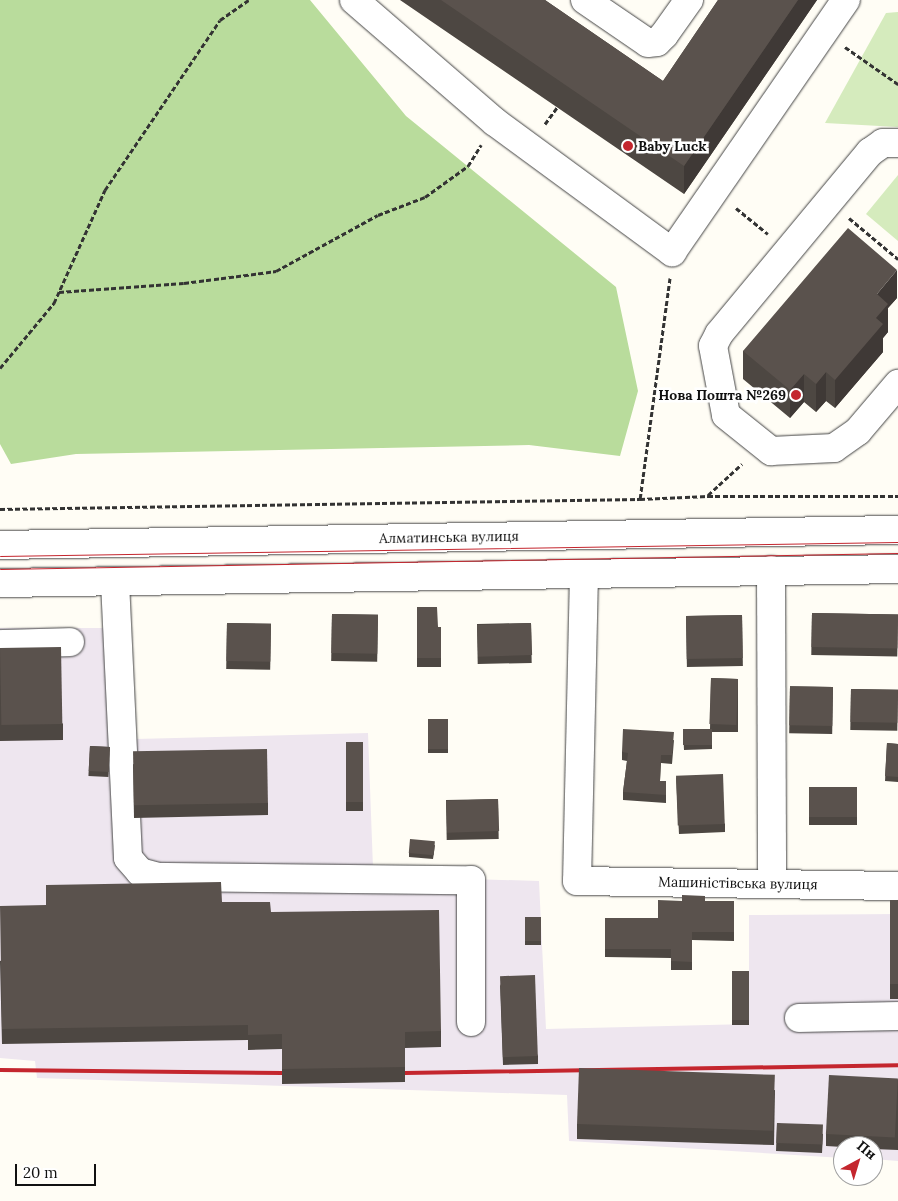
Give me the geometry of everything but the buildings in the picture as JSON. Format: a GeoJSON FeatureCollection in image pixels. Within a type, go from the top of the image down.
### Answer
{"type":"FeatureCollection","features":[{"type":"Feature","properties":{"kind":"street"},"geometry":{"type":"LineString","coordinates":[[354,0],[495,122],[672,252],[716,192],[846,0]]}},
{"type":"Feature","properties":{"kind":"street"},"geometry":{"type":"LineString","coordinates":[[585,0],[648,43],[657,42],[664,35],[689,0]]}},
{"type":"Feature","properties":{"kind":"street"},"geometry":{"type":"LineString","coordinates":[[898,143],[876,146],[719,334],[713,346],[726,415],[762,446],[771,451],[834,448],[858,432],[898,384]]}},
{"type":"Feature","properties":{"kind":"street","name":"Алматинська вулиця"},"geometry":{"type":"LineString","coordinates":[[0,545],[898,530]]}},
{"type":"Feature","properties":{"kind":"street"},"geometry":{"type":"LineString","coordinates":[[0,583],[898,569]]}},
{"type":"Feature","properties":{"kind":"street"},"geometry":{"type":"LineString","coordinates":[[772,570],[772,884]]}},
{"type":"Feature","properties":{"kind":"street","name":"Машиністівська вулиця"},"geometry":{"type":"LineString","coordinates":[[584,574],[577,881],[898,886]]}},
{"type":"Feature","properties":{"kind":"street"},"geometry":{"type":"LineString","coordinates":[[115,582],[128,858],[140,872],[159,877],[471,880],[471,1022]]}},
{"type":"Feature","properties":{"kind":"street"},"geometry":{"type":"LineString","coordinates":[[0,644],[70,642]]}},
{"type":"Feature","properties":{"kind":"street"},"geometry":{"type":"LineString","coordinates":[[799,1018],[898,1016]]}},
{"type":"Feature","properties":{"kind":"path"},"geometry":{"type":"LineString","coordinates":[[0,368],[54,304],[106,190],[220,20],[249,0]]}},
{"type":"Feature","properties":{"kind":"path"},"geometry":{"type":"LineString","coordinates":[[824,32],[898,84]]}},
{"type":"Feature","properties":{"kind":"path"},"geometry":{"type":"LineString","coordinates":[[529,146],[562,100]]}},
{"type":"Feature","properties":{"kind":"path"},"geometry":{"type":"LineString","coordinates":[[59,292],[184,283],[276,271],[378,215],[425,197],[468,166],[495,122]]}},
{"type":"Feature","properties":{"kind":"path"},"geometry":{"type":"LineString","coordinates":[[716,192],[788,251]]}},
{"type":"Feature","properties":{"kind":"path"},"geometry":{"type":"LineString","coordinates":[[830,201],[898,259]]}},
{"type":"Feature","properties":{"kind":"path"},"geometry":{"type":"LineString","coordinates":[[708,496],[762,446]]}},
{"type":"Feature","properties":{"kind":"path"},"geometry":{"type":"LineString","coordinates":[[0,509],[640,499]]}},
{"type":"Feature","properties":{"kind":"shaded area"},"geometry":{"type":"Polygon","coordinates":[[[0,628],[103,628],[110,750],[135,739],[368,733],[373,868],[437,878],[539,881],[546,1029],[749,1024],[749,915],[898,914],[898,1161],[883,1160],[883,1136],[833,1136],[833,1157],[569,1141],[567,1095],[37,1078],[35,1061],[0,1058],[0,628]]]}},
{"type":"Feature","properties":{"kind":"green space"},"geometry":{"type":"Polygon","coordinates":[[[0,0],[310,0],[406,116],[616,287],[638,391],[620,456],[529,445],[76,454],[11,464],[0,444],[0,0]]]}},
{"type":"Feature","properties":{"kind":"green space"},"geometry":{"type":"Polygon","coordinates":[[[898,12],[898,127],[825,123],[886,13],[898,12]]]}},
{"type":"Feature","properties":{"kind":"green space"},"geometry":{"type":"Polygon","coordinates":[[[898,175],[898,241],[866,214],[898,175]]]}},
{"type":"Feature","properties":{"kind":"tram line"},"geometry":{"type":"LineString","coordinates":[[0,556],[898,542]]}},
{"type":"Feature","properties":{"kind":"tram line"},"geometry":{"type":"LineString","coordinates":[[0,569],[898,553]]}},
{"type":"Feature","properties":{"kind":"railway"},"geometry":{"type":"LineString","coordinates":[[405,1073],[898,1065]]}},
{"type":"Feature","properties":{"kind":"railway"},"geometry":{"type":"LineString","coordinates":[[0,1070],[282,1073]]}},
{"type":"Feature","properties":{"kind":"place","name":"Baby Luck"},"geometry":{"type":"Point","coordinates":[628,146]}},
{"type":"Feature","properties":{"kind":"place","name":"Нова Пошта №269"},"geometry":{"type":"Point","coordinates":[796,395]}}]}
